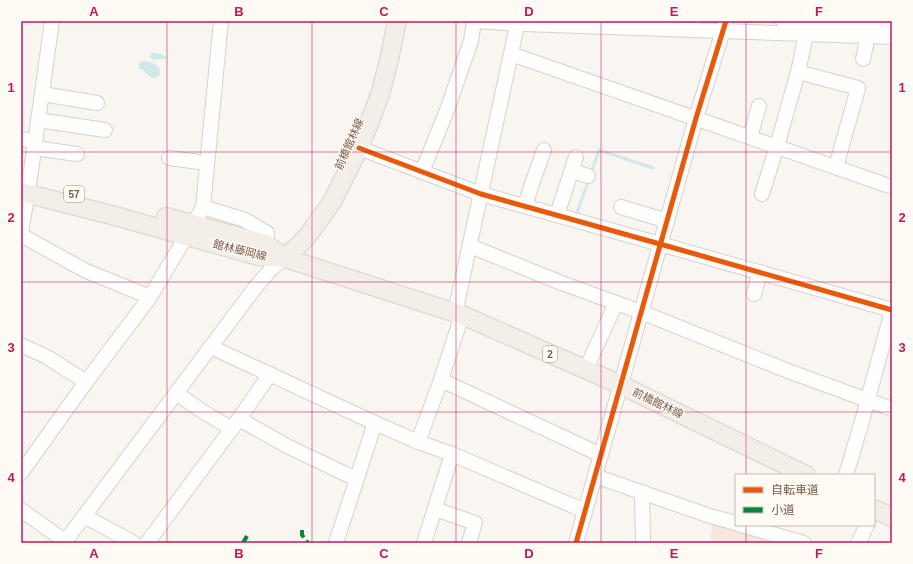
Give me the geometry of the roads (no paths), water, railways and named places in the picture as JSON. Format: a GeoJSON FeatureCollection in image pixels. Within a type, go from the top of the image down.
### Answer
{"type":"FeatureCollection","features":[{"type":"Feature","properties":{"kind":"main road","name":"前橋館林線"},"geometry":{"type":"LineString","coordinates":[[397,21],[389,60],[380,91],[359,148],[332,202],[306,238],[285,258],[459,314],[621,385],[804,474]]}},
{"type":"Feature","properties":{"kind":"main road","name":"館林藤岡線"},"geometry":{"type":"LineString","coordinates":[[25,187],[190,230],[266,244],[285,258]]}},
{"type":"Feature","properties":{"kind":"main road","name":"館林藤岡線"},"geometry":{"type":"LineString","coordinates":[[190,230],[258,256],[285,258]]}},
{"type":"Feature","properties":{"kind":"main road"},"geometry":{"type":"LineString","coordinates":[[875,514],[892,517]]}},
{"type":"Feature","properties":{"kind":"street"},"geometry":{"type":"LineString","coordinates":[[52,21],[38,120],[30,143],[21,235],[86,271],[150,296]]}},
{"type":"Feature","properties":{"kind":"street"},"geometry":{"type":"LineString","coordinates":[[21,473],[150,296],[203,206],[207,163],[207,108],[221,21]]}},
{"type":"Feature","properties":{"kind":"street"},"geometry":{"type":"LineString","coordinates":[[422,172],[448,110],[471,41],[474,21],[724,28],[806,34],[892,37]]}},
{"type":"Feature","properties":{"kind":"street"},"geometry":{"type":"LineString","coordinates":[[783,21],[892,25]]}},
{"type":"Feature","properties":{"kind":"street"},"geometry":{"type":"LineString","coordinates":[[418,442],[441,380],[459,314],[470,246],[518,22]]}},
{"type":"Feature","properties":{"kind":"street"},"geometry":{"type":"LineString","coordinates":[[576,543],[696,118],[724,28]]}},
{"type":"Feature","properties":{"kind":"street"},"geometry":{"type":"LineString","coordinates":[[762,194],[798,72],[806,34]]}},
{"type":"Feature","properties":{"kind":"street"},"geometry":{"type":"LineString","coordinates":[[863,59],[868,36]]}},
{"type":"Feature","properties":{"kind":"street"},"geometry":{"type":"LineString","coordinates":[[511,54],[892,186]]}},
{"type":"Feature","properties":{"kind":"street"},"geometry":{"type":"LineString","coordinates":[[798,72],[858,88],[836,167]]}},
{"type":"Feature","properties":{"kind":"street"},"geometry":{"type":"LineString","coordinates":[[42,94],[97,103]]}},
{"type":"Feature","properties":{"kind":"street"},"geometry":{"type":"LineString","coordinates":[[750,137],[759,106]]}},
{"type":"Feature","properties":{"kind":"street"},"geometry":{"type":"LineString","coordinates":[[38,120],[105,130]]}},
{"type":"Feature","properties":{"kind":"street"},"geometry":{"type":"LineString","coordinates":[[30,143],[77,154]]}},
{"type":"Feature","properties":{"kind":"street"},"geometry":{"type":"LineString","coordinates":[[359,148],[481,194],[892,310],[846,474]]}},
{"type":"Feature","properties":{"kind":"street"},"geometry":{"type":"LineString","coordinates":[[525,206],[530,187],[544,150]]}},
{"type":"Feature","properties":{"kind":"street"},"geometry":{"type":"LineString","coordinates":[[557,215],[576,157]]}},
{"type":"Feature","properties":{"kind":"street"},"geometry":{"type":"LineString","coordinates":[[169,158],[207,163]]}},
{"type":"Feature","properties":{"kind":"street"},"geometry":{"type":"LineString","coordinates":[[572,171],[588,176]]}},
{"type":"Feature","properties":{"kind":"street"},"geometry":{"type":"LineString","coordinates":[[203,206],[245,220],[267,233],[266,244]]}},
{"type":"Feature","properties":{"kind":"street"},"geometry":{"type":"LineString","coordinates":[[621,207],[667,221]]}},
{"type":"Feature","properties":{"kind":"street"},"geometry":{"type":"LineString","coordinates":[[470,246],[788,371],[892,409]]}},
{"type":"Feature","properties":{"kind":"street"},"geometry":{"type":"LineString","coordinates":[[21,510],[64,542],[267,273],[285,258]]}},
{"type":"Feature","properties":{"kind":"street"},"geometry":{"type":"LineString","coordinates":[[754,294],[760,272]]}},
{"type":"Feature","properties":{"kind":"street"},"geometry":{"type":"LineString","coordinates":[[586,369],[616,303]]}},
{"type":"Feature","properties":{"kind":"street"},"geometry":{"type":"LineString","coordinates":[[21,345],[47,357],[86,382]]}},
{"type":"Feature","properties":{"kind":"street"},"geometry":{"type":"LineString","coordinates":[[211,347],[375,424],[452,454],[585,511]]}},
{"type":"Feature","properties":{"kind":"street"},"geometry":{"type":"LineString","coordinates":[[149,542],[236,424],[270,374]]}},
{"type":"Feature","properties":{"kind":"street"},"geometry":{"type":"LineString","coordinates":[[441,380],[601,455]]}},
{"type":"Feature","properties":{"kind":"street"},"geometry":{"type":"LineString","coordinates":[[176,393],[202,411],[289,447],[356,479]]}},
{"type":"Feature","properties":{"kind":"street"},"geometry":{"type":"LineString","coordinates":[[336,543],[375,424]]}},
{"type":"Feature","properties":{"kind":"street"},"geometry":{"type":"LineString","coordinates":[[424,543],[452,454]]}},
{"type":"Feature","properties":{"kind":"street"},"geometry":{"type":"LineString","coordinates":[[595,476],[735,524]]}},
{"type":"Feature","properties":{"kind":"street"},"geometry":{"type":"LineString","coordinates":[[642,492],[643,543]]}},
{"type":"Feature","properties":{"kind":"street"},"geometry":{"type":"LineString","coordinates":[[435,509],[475,523],[469,543]]}},
{"type":"Feature","properties":{"kind":"street"},"geometry":{"type":"LineString","coordinates":[[84,516],[134,543]]}},
{"type":"Feature","properties":{"kind":"street"},"geometry":{"type":"LineString","coordinates":[[744,526],[804,543]]}},
{"type":"Feature","properties":{"kind":"street"},"geometry":{"type":"LineString","coordinates":[[858,543],[866,526]]}},
{"type":"Feature","properties":{"kind":"water"},"geometry":{"type":"Polygon","coordinates":[[[152,53],[168,57],[165,59],[154,60],[150,57],[152,53]]]}},
{"type":"Feature","properties":{"kind":"water"},"geometry":{"type":"Polygon","coordinates":[[[143,61],[154,63],[159,67],[160,73],[158,77],[152,78],[146,74],[145,71],[139,68],[139,63],[143,61]]]}},
{"type":"Feature","properties":{"kind":"waterway"},"geometry":{"type":"LineString","coordinates":[[591,173],[599,150],[653,168]]}},
{"type":"Feature","properties":{"kind":"waterway"},"geometry":{"type":"LineString","coordinates":[[576,216],[589,179]]}}]}
